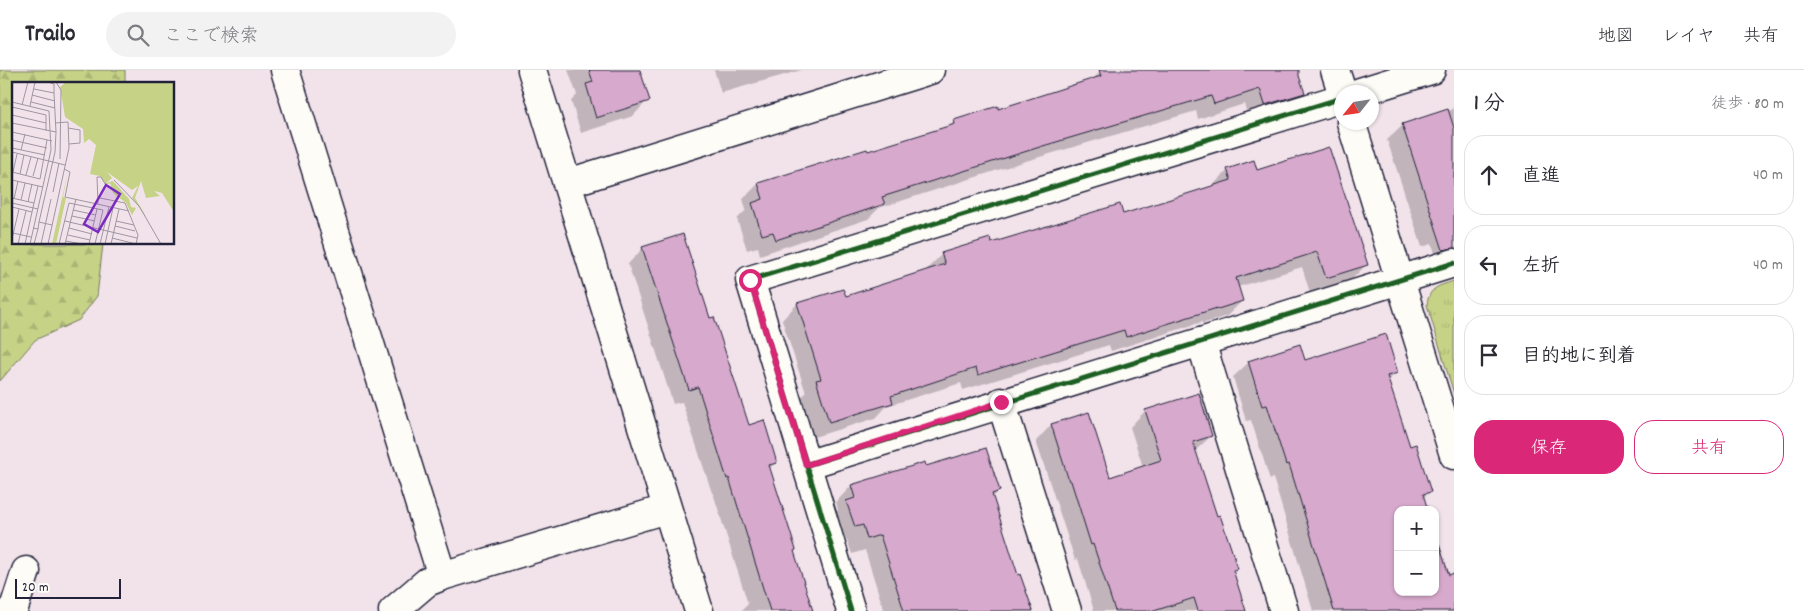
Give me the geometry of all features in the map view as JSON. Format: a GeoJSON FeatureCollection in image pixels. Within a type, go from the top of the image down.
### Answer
{"type":"FeatureCollection","features":[{"type":"Feature","properties":{"kind":"street"},"geometry":{"type":"LineString","coordinates":[[285,70],[442,576]]}},
{"type":"Feature","properties":{"kind":"street"},"geometry":{"type":"LineString","coordinates":[[532,70],[699,611]]}},
{"type":"Feature","properties":{"kind":"street"},"geometry":{"type":"LineString","coordinates":[[568,184],[930,70]]}},
{"type":"Feature","properties":{"kind":"street"},"geometry":{"type":"LineString","coordinates":[[1335,70],[1340,85]]}},
{"type":"Feature","properties":{"kind":"street"},"geometry":{"type":"LineString","coordinates":[[1379,86],[1432,70]]}},
{"type":"Feature","properties":{"kind":"street"},"geometry":{"type":"LineString","coordinates":[[851,611],[750,280],[1334,100]]}},
{"type":"Feature","properties":{"kind":"street"},"geometry":{"type":"LineString","coordinates":[[1353,130],[1454,455]]}},
{"type":"Feature","properties":{"kind":"street"},"geometry":{"type":"LineString","coordinates":[[806,465],[1001,402],[1454,263]]}},
{"type":"Feature","properties":{"kind":"street"},"geometry":{"type":"LineString","coordinates":[[1200,342],[1284,611]]}},
{"type":"Feature","properties":{"kind":"street"},"geometry":{"type":"LineString","coordinates":[[1001,402],[1067,611]]}},
{"type":"Feature","properties":{"kind":"street"},"geometry":{"type":"LineString","coordinates":[[393,611],[427,582],[442,576],[666,509]]}},
{"type":"Feature","properties":{"kind":"street"},"geometry":{"type":"LineString","coordinates":[[13,611],[26,571]]}},
{"type":"Feature","properties":{"kind":"green space"},"geometry":{"type":"Polygon","coordinates":[[[0,70],[125,70],[125,82],[12,82],[12,245],[103,245],[97,296],[79,320],[35,340],[0,381],[0,70]]]}},
{"type":"Feature","properties":{"kind":"green space"},"geometry":{"type":"Polygon","coordinates":[[[1454,281],[1454,394],[1427,305],[1432,291],[1439,286],[1454,281]]]}},
{"type":"Feature","properties":{"kind":"building"},"geometry":{"type":"Polygon","coordinates":[[[589,70],[640,70],[650,101],[596,118],[586,84],[593,82],[589,70]]]}},
{"type":"Feature","properties":{"kind":"building"},"geometry":{"type":"Polygon","coordinates":[[[1099,70],[1299,70],[1299,76],[1305,93],[1265,105],[1260,89],[1214,104],[1211,96],[1043,146],[882,197],[885,204],[776,240],[773,232],[762,235],[752,203],[763,199],[758,183],[955,124],[954,120],[998,106],[998,109],[1101,76],[1099,70]]]}},
{"type":"Feature","properties":{"kind":"building"},"geometry":{"type":"Polygon","coordinates":[[[1448,109],[1454,128],[1454,248],[1443,250],[1402,124],[1448,109]]]}},
{"type":"Feature","properties":{"kind":"building"},"geometry":{"type":"Polygon","coordinates":[[[1329,147],[1368,265],[1326,278],[1317,252],[1236,278],[1243,301],[1126,337],[1124,330],[978,375],[976,368],[891,396],[893,403],[829,422],[816,380],[821,379],[797,303],[843,289],[846,296],[945,264],[941,253],[990,238],[991,243],[1120,204],[1123,214],[1231,180],[1227,169],[1254,160],[1257,170],[1329,147]]]}},
{"type":"Feature","properties":{"kind":"building"},"geometry":{"type":"Polygon","coordinates":[[[683,234],[710,318],[714,317],[749,425],[764,420],[777,463],[769,465],[813,611],[770,611],[729,478],[727,479],[698,387],[689,390],[642,247],[683,234]]]}},
{"type":"Feature","properties":{"kind":"building"},"geometry":{"type":"Polygon","coordinates":[[[1386,334],[1398,373],[1387,376],[1410,446],[1416,444],[1431,492],[1423,494],[1427,506],[1394,506],[1394,596],[1439,596],[1439,544],[1449,575],[1454,573],[1454,611],[1334,611],[1289,464],[1286,465],[1267,405],[1262,406],[1248,361],[1300,344],[1305,360],[1386,334]]]}},
{"type":"Feature","properties":{"kind":"building"},"geometry":{"type":"Polygon","coordinates":[[[1199,393],[1212,436],[1193,442],[1217,516],[1220,515],[1238,569],[1233,570],[1246,611],[1198,611],[1194,598],[1154,611],[1115,611],[1051,424],[1089,412],[1110,477],[1161,460],[1145,410],[1199,393]]]}},
{"type":"Feature","properties":{"kind":"building"},"geometry":{"type":"Polygon","coordinates":[[[986,448],[1000,491],[992,494],[1018,575],[1020,574],[1033,611],[904,611],[880,535],[867,539],[863,525],[855,527],[846,501],[855,498],[851,485],[925,462],[926,466],[986,448]]]}},
{"type":"Feature","properties":{"kind":"cycle path"},"geometry":{"type":"LineString","coordinates":[[851,611],[750,280],[1334,100]]}},
{"type":"Feature","properties":{"kind":"cycle path"},"geometry":{"type":"LineString","coordinates":[[806,465],[1454,263]]}},
{"type":"Feature","properties":{"kind":"route"},"geometry":{"type":"LineString","coordinates":[[750,280],[806,465],[1001,402]]}}]}
